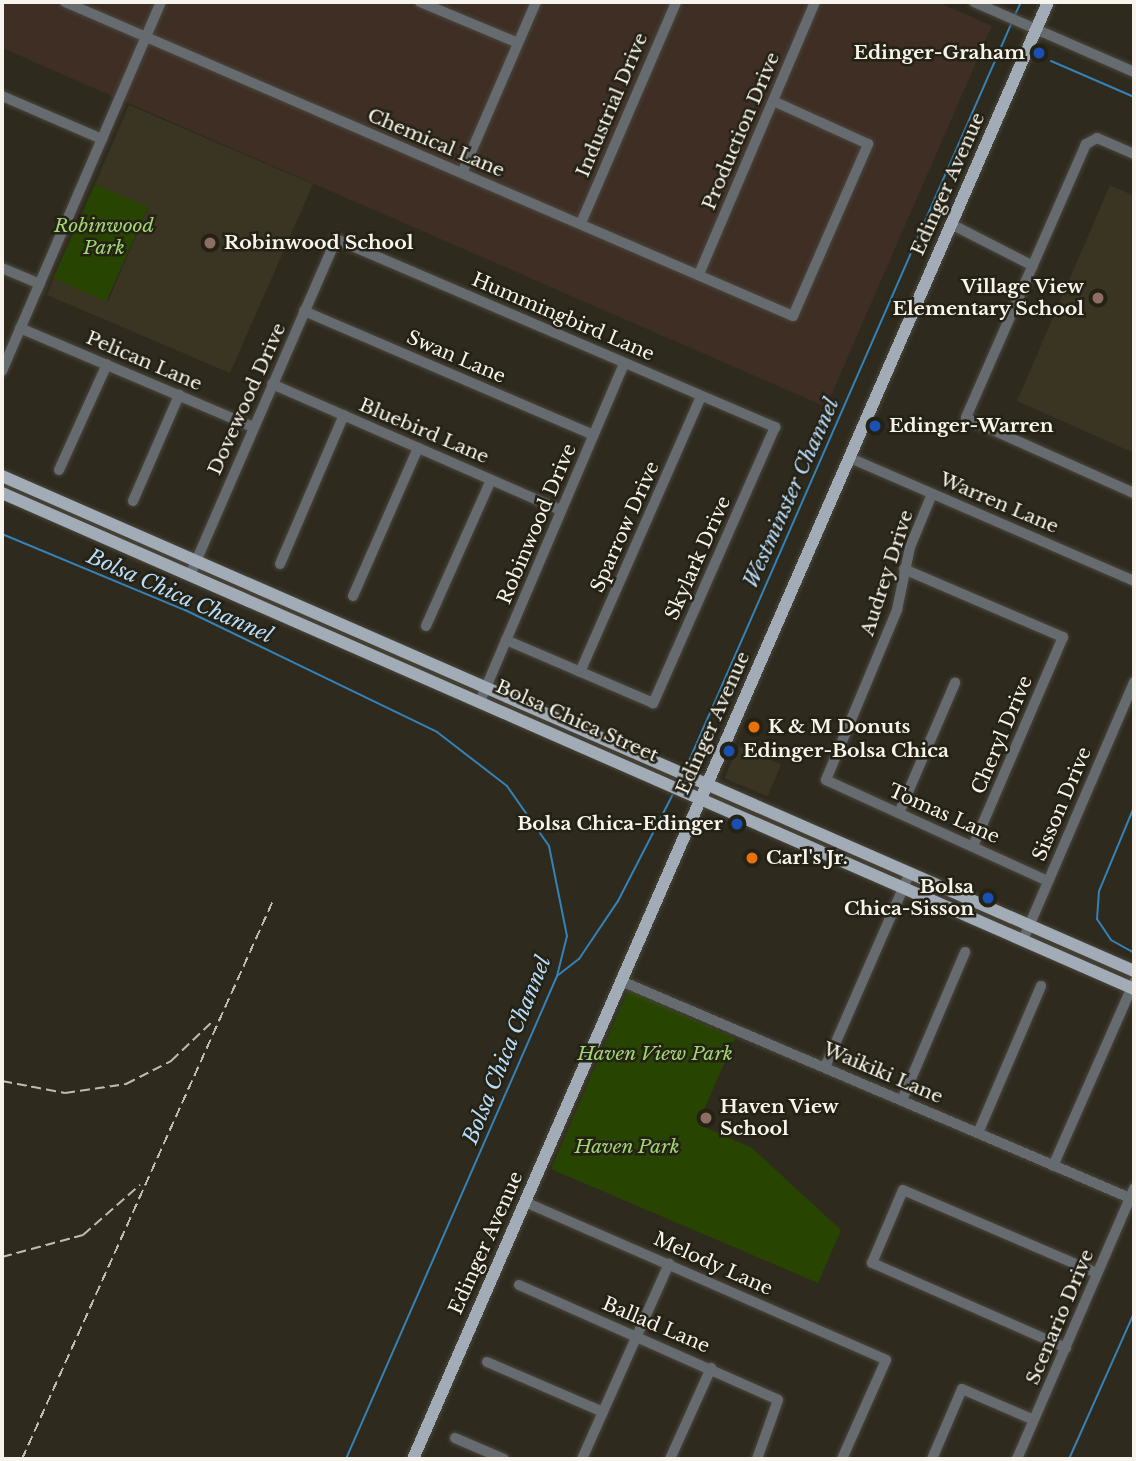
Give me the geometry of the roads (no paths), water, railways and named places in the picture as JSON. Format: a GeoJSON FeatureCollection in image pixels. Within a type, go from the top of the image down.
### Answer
{"type":"FeatureCollection","features":[{"type":"Feature","properties":{"kind":"main road","name":"Edinger Avenue"},"geometry":{"type":"LineString","coordinates":[[413,1459],[951,224],[1031,27],[1048,2]]}},
{"type":"Feature","properties":{"kind":"main road","name":"Bolsa Chica Street"},"geometry":{"type":"LineString","coordinates":[[2,476],[487,685],[908,875],[1134,971]]}},
{"type":"Feature","properties":{"kind":"main road","name":"Bolsa Chica Street"},"geometry":{"type":"LineString","coordinates":[[2,494],[481,699],[801,845],[1133,986]]}},
{"type":"Feature","properties":{"kind":"main road"},"geometry":{"type":"LineString","coordinates":[[801,845],[807,830]]}},
{"type":"Feature","properties":{"kind":"street","name":"Chemical Lane"},"geometry":{"type":"LineString","coordinates":[[65,2],[793,316],[867,144],[773,101]]}},
{"type":"Feature","properties":{"kind":"street"},"geometry":{"type":"LineString","coordinates":[[2,371],[162,2]]}},
{"type":"Feature","properties":{"kind":"street"},"geometry":{"type":"LineString","coordinates":[[420,2],[518,43]]}},
{"type":"Feature","properties":{"kind":"street"},"geometry":{"type":"LineString","coordinates":[[462,173],[536,2]]}},
{"type":"Feature","properties":{"kind":"street","name":"Industrial Drive"},"geometry":{"type":"LineString","coordinates":[[581,223],[676,2]]}},
{"type":"Feature","properties":{"kind":"street","name":"Production Drive"},"geometry":{"type":"LineString","coordinates":[[699,274],[815,2]]}},
{"type":"Feature","properties":{"kind":"street"},"geometry":{"type":"LineString","coordinates":[[974,2],[1134,72]]}},
{"type":"Feature","properties":{"kind":"street"},"geometry":{"type":"LineString","coordinates":[[2,96],[102,139]]}},
{"type":"Feature","properties":{"kind":"street"},"geometry":{"type":"LineString","coordinates":[[1134,153],[1091,139],[966,418],[1134,493]]}},
{"type":"Feature","properties":{"kind":"street"},"geometry":{"type":"LineString","coordinates":[[951,224],[1033,266]]}},
{"type":"Feature","properties":{"kind":"street","name":"Dovewood Drive"},"geometry":{"type":"LineString","coordinates":[[191,573],[336,239]]}},
{"type":"Feature","properties":{"kind":"street","name":"Hummingbird Lane"},"geometry":{"type":"LineString","coordinates":[[336,239],[775,427]]}},
{"type":"Feature","properties":{"kind":"street"},"geometry":{"type":"LineString","coordinates":[[2,268],[40,284]]}},
{"type":"Feature","properties":{"kind":"street","name":"Swan Lane"},"geometry":{"type":"LineString","coordinates":[[304,311],[593,436]]}},
{"type":"Feature","properties":{"kind":"street","name":"Pelican Lane"},"geometry":{"type":"LineString","coordinates":[[20,328],[253,427]]}},
{"type":"Feature","properties":{"kind":"street","name":"Robinwood Drive"},"geometry":{"type":"LineString","coordinates":[[481,699],[624,363]]}},
{"type":"Feature","properties":{"kind":"street"},"geometry":{"type":"LineString","coordinates":[[60,470],[107,365]]}},
{"type":"Feature","properties":{"kind":"street","name":"Bluebird Lane"},"geometry":{"type":"LineString","coordinates":[[272,384],[561,510]]}},
{"type":"Feature","properties":{"kind":"street"},"geometry":{"type":"LineString","coordinates":[[133,501],[179,395]]}},
{"type":"Feature","properties":{"kind":"street","name":"Sparrow Drive"},"geometry":{"type":"LineString","coordinates":[[580,671],[701,396]]}},
{"type":"Feature","properties":{"kind":"street"},"geometry":{"type":"LineString","coordinates":[[280,564],[344,415]]}},
{"type":"Feature","properties":{"kind":"street","name":"Skylark Drive"},"geometry":{"type":"LineString","coordinates":[[580,671],[653,702],[775,427]]}},
{"type":"Feature","properties":{"kind":"street"},"geometry":{"type":"LineString","coordinates":[[353,596],[418,448]]}},
{"type":"Feature","properties":{"kind":"street","name":"Warren Lane"},"geometry":{"type":"LineString","coordinates":[[849,458],[1134,581]]}},
{"type":"Feature","properties":{"kind":"street"},"geometry":{"type":"LineString","coordinates":[[426,626],[491,480]]}},
{"type":"Feature","properties":{"kind":"street","name":"Audrey Drive"},"geometry":{"type":"LineString","coordinates":[[825,780],[897,610],[904,569],[932,494]]}},
{"type":"Feature","properties":{"kind":"street","name":"Cheryl Drive"},"geometry":{"type":"LineString","coordinates":[[904,569],[1063,637],[973,846]]}},
{"type":"Feature","properties":{"kind":"street"},"geometry":{"type":"LineString","coordinates":[[506,640],[580,671]]}},
{"type":"Feature","properties":{"kind":"street","name":"Sisson Drive"},"geometry":{"type":"LineString","coordinates":[[1023,940],[1134,682]]}},
{"type":"Feature","properties":{"kind":"street"},"geometry":{"type":"LineString","coordinates":[[899,813],[955,683]]}},
{"type":"Feature","properties":{"kind":"street","name":"Tomas Lane"},"geometry":{"type":"LineString","coordinates":[[825,780],[1048,880]]}},
{"type":"Feature","properties":{"kind":"street"},"geometry":{"type":"LineString","coordinates":[[825,1067],[908,875]]}},
{"type":"Feature","properties":{"kind":"street"},"geometry":{"type":"LineString","coordinates":[[902,1100],[965,952]]}},
{"type":"Feature","properties":{"kind":"street","name":"Waikiki Lane"},"geometry":{"type":"LineString","coordinates":[[621,981],[1053,1166],[1132,1193]]}},
{"type":"Feature","properties":{"kind":"street"},"geometry":{"type":"LineString","coordinates":[[978,1133],[1041,986]]}},
{"type":"Feature","properties":{"kind":"street"},"geometry":{"type":"LineString","coordinates":[[1053,1166],[1133,986]]}},
{"type":"Feature","properties":{"kind":"street"},"geometry":{"type":"LineString","coordinates":[[1066,1348],[872,1263],[903,1190],[1097,1273]]}},
{"type":"Feature","properties":{"kind":"street","name":"Scenario Drive"},"geometry":{"type":"LineString","coordinates":[[1017,1459],[1132,1193]]}},
{"type":"Feature","properties":{"kind":"street","name":"Melody Lane"},"geometry":{"type":"LineString","coordinates":[[525,1202],[886,1360],[842,1459]]}},
{"type":"Feature","properties":{"kind":"street"},"geometry":{"type":"LineString","coordinates":[[582,1459],[669,1264]]}},
{"type":"Feature","properties":{"kind":"street","name":"Ballad Lane"},"geometry":{"type":"LineString","coordinates":[[519,1285],[710,1367],[778,1400],[757,1459]]}},
{"type":"Feature","properties":{"kind":"street"},"geometry":{"type":"LineString","coordinates":[[487,1362],[603,1412]]}},
{"type":"Feature","properties":{"kind":"street"},"geometry":{"type":"LineString","coordinates":[[670,1459],[710,1367]]}},
{"type":"Feature","properties":{"kind":"street"},"geometry":{"type":"LineString","coordinates":[[932,1459],[962,1389],[1034,1420]]}},
{"type":"Feature","properties":{"kind":"street"},"geometry":{"type":"LineString","coordinates":[[455,1438],[503,1459]]}},
{"type":"Feature","properties":{"kind":"waterway","name":"Westminster Channel"},"geometry":{"type":"LineString","coordinates":[[1014,17],[1021,2]]}},
{"type":"Feature","properties":{"kind":"waterway","name":"Westminster Channel"},"geometry":{"type":"LineString","coordinates":[[685,770],[1012,22]]}},
{"type":"Feature","properties":{"kind":"waterway"},"geometry":{"type":"LineString","coordinates":[[1051,61],[1134,97]]}},
{"type":"Feature","properties":{"kind":"waterway","name":"Bolsa Chica Channel"},"geometry":{"type":"LineString","coordinates":[[2,534],[185,610],[437,732],[507,786],[549,846],[567,936],[557,976],[346,1459]]}},
{"type":"Feature","properties":{"kind":"waterway","name":"Westminster Channel"},"geometry":{"type":"LineString","coordinates":[[557,976],[579,959],[618,901],[673,794]]}},
{"type":"Feature","properties":{"kind":"waterway"},"geometry":{"type":"LineString","coordinates":[[1134,807],[1099,891],[1097,919],[1111,940],[1134,953]]}},
{"type":"Feature","properties":{"kind":"waterway"},"geometry":{"type":"LineString","coordinates":[[1069,1459],[1134,1313]]}},
{"type":"Feature","properties":{"kind":"railway"},"geometry":{"type":"LineString","coordinates":[[22,1459],[272,903]]}},
{"type":"Feature","properties":{"kind":"railway"},"geometry":{"type":"LineString","coordinates":[[2,1081],[65,1093],[126,1084],[171,1061],[213,1021]]}},
{"type":"Feature","properties":{"kind":"railway"},"geometry":{"type":"LineString","coordinates":[[2,1257],[83,1235],[140,1185]]}},
{"type":"Feature","properties":{"kind":"place","name":"Edinger-Graham"},"geometry":{"type":"Point","coordinates":[1039,53]}},
{"type":"Feature","properties":{"kind":"place","name":"Robinwood School"},"geometry":{"type":"Point","coordinates":[210,243]}},
{"type":"Feature","properties":{"kind":"place","name":"Village View Elementary School"},"geometry":{"type":"Point","coordinates":[1098,298]}},
{"type":"Feature","properties":{"kind":"place","name":"Edinger-Warren"},"geometry":{"type":"Point","coordinates":[875,426]}},
{"type":"Feature","properties":{"kind":"place","name":"K & M Donuts"},"geometry":{"type":"Point","coordinates":[754,727]}},
{"type":"Feature","properties":{"kind":"place","name":"Edinger-Bolsa Chica"},"geometry":{"type":"Point","coordinates":[729,751]}},
{"type":"Feature","properties":{"kind":"place","name":"Bolsa Chica-Edinger"},"geometry":{"type":"Point","coordinates":[737,824]}},
{"type":"Feature","properties":{"kind":"place","name":"Carl's Jr."},"geometry":{"type":"Point","coordinates":[752,858]}},
{"type":"Feature","properties":{"kind":"place","name":"Bolsa Chica-Sisson"},"geometry":{"type":"Point","coordinates":[988,898]}},
{"type":"Feature","properties":{"kind":"place","name":"Haven View School"},"geometry":{"type":"Point","coordinates":[706,1118]}},
{"type":"Feature","properties":{"kind":"park label","name":"Robinwood Park"},"geometry":{"type":"Point","coordinates":[104,237]}},
{"type":"Feature","properties":{"kind":"park label","name":"Haven View Park"},"geometry":{"type":"Point","coordinates":[655,1054]}},
{"type":"Feature","properties":{"kind":"park label","name":"Haven Park"},"geometry":{"type":"Point","coordinates":[627,1147]}}]}
